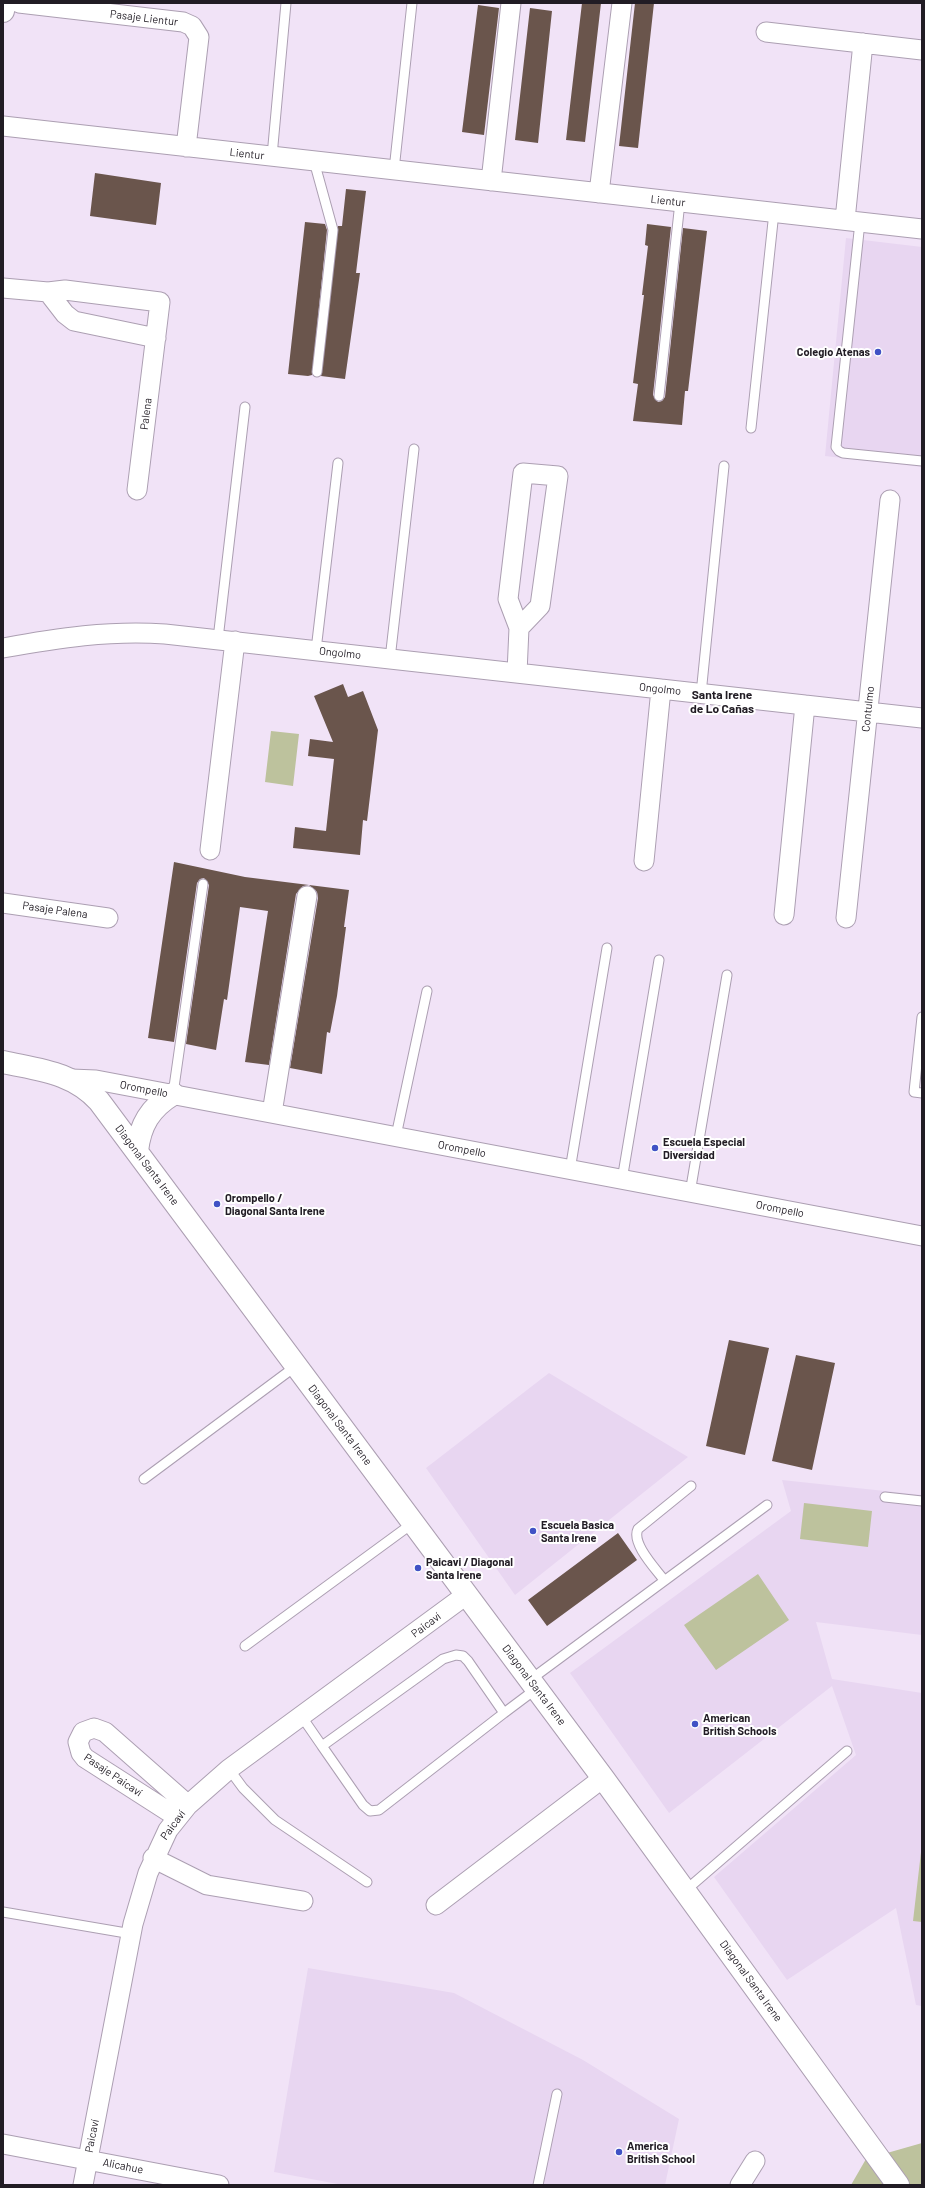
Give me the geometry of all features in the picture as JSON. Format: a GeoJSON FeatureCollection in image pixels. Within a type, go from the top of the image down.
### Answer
{"type":"FeatureCollection","features":[{"type":"Feature","properties":{"kind":"street"},"geometry":{"type":"LineString","coordinates":[[3,11],[4,3]]}},
{"type":"Feature","properties":{"kind":"street","name":"Pasaje Lientur"},"geometry":{"type":"LineString","coordinates":[[20,3],[183,22],[192,26],[199,37],[186,147]]}},
{"type":"Feature","properties":{"kind":"street"},"geometry":{"type":"LineString","coordinates":[[491,181],[511,3]]}},
{"type":"Feature","properties":{"kind":"street"},"geometry":{"type":"LineString","coordinates":[[599,193],[622,3]]}},
{"type":"Feature","properties":{"kind":"street"},"geometry":{"type":"LineString","coordinates":[[766,32],[922,50]]}},
{"type":"Feature","properties":{"kind":"street"},"geometry":{"type":"LineString","coordinates":[[852,221],[863,43]]}},
{"type":"Feature","properties":{"kind":"street","name":"Lientur"},"geometry":{"type":"LineString","coordinates":[[3,126],[922,229]]}},
{"type":"Feature","properties":{"kind":"street","name":"Palena"},"geometry":{"type":"LineString","coordinates":[[3,288],[48,292],[65,290],[160,302],[137,490]]}},
{"type":"Feature","properties":{"kind":"street"},"geometry":{"type":"LineString","coordinates":[[48,292],[65,314],[74,321],[156,338]]}},
{"type":"Feature","properties":{"kind":"street"},"geometry":{"type":"LineString","coordinates":[[517,673],[519,628],[508,599],[523,473],[558,476],[540,606],[519,628]]}},
{"type":"Feature","properties":{"kind":"street","name":"Contulmo"},"geometry":{"type":"LineString","coordinates":[[846,918],[890,500]]}},
{"type":"Feature","properties":{"kind":"street","name":"Ongolmo"},"geometry":{"type":"LineString","coordinates":[[3,648],[80,635],[114,632],[165,634],[922,718]]}},
{"type":"Feature","properties":{"kind":"street"},"geometry":{"type":"LineString","coordinates":[[210,850],[226,640]]}},
{"type":"Feature","properties":{"kind":"street"},"geometry":{"type":"LineString","coordinates":[[644,861],[661,689]]}},
{"type":"Feature","properties":{"kind":"street"},"geometry":{"type":"LineString","coordinates":[[784,915],[805,705]]}},
{"type":"Feature","properties":{"kind":"street"},"geometry":{"type":"LineString","coordinates":[[272,1113],[307,896]]}},
{"type":"Feature","properties":{"kind":"street","name":"Pasaje Palena"},"geometry":{"type":"LineString","coordinates":[[3,903],[108,918]]}},
{"type":"Feature","properties":{"kind":"street","name":"Orompello"},"geometry":{"type":"LineString","coordinates":[[3,1062],[71,1079],[96,1080],[173,1094],[922,1236]]}},
{"type":"Feature","properties":{"kind":"street","name":"Diagonal Santa Irene"},"geometry":{"type":"LineString","coordinates":[[71,1079],[84,1086],[99,1101],[137,1151],[686,1890],[898,2185]]}},
{"type":"Feature","properties":{"kind":"street"},"geometry":{"type":"LineString","coordinates":[[137,1151],[138,1139],[145,1120],[154,1107],[173,1094]]}},
{"type":"Feature","properties":{"kind":"street","name":"Paicaví"},"geometry":{"type":"LineString","coordinates":[[83,2185],[140,1898],[153,1858],[168,1830],[183,1811],[229,1769],[302,1717],[466,1595]]}},
{"type":"Feature","properties":{"kind":"street","name":"Pasaje Paicaví"},"geometry":{"type":"LineString","coordinates":[[94,1728],[105,1732],[183,1811],[85,1758],[81,1754],[78,1742],[83,1732],[94,1728]]}},
{"type":"Feature","properties":{"kind":"street"},"geometry":{"type":"LineString","coordinates":[[436,1905],[603,1778]]}},
{"type":"Feature","properties":{"kind":"street"},"geometry":{"type":"LineString","coordinates":[[153,1858],[207,1885],[303,1901]]}},
{"type":"Feature","properties":{"kind":"street","name":"Alicahue"},"geometry":{"type":"LineString","coordinates":[[3,2144],[219,2185]]}},
{"type":"Feature","properties":{"kind":"street"},"geometry":{"type":"LineString","coordinates":[[740,2185],[755,2161]]}},
{"type":"Feature","properties":{"kind":"lane"},"geometry":{"type":"LineString","coordinates":[[272,156],[286,3]]}},
{"type":"Feature","properties":{"kind":"lane"},"geometry":{"type":"LineString","coordinates":[[394,170],[412,3]]}},
{"type":"Feature","properties":{"kind":"lane"},"geometry":{"type":"LineString","coordinates":[[314,161],[333,230],[317,372]]}},
{"type":"Feature","properties":{"kind":"lane"},"geometry":{"type":"LineString","coordinates":[[659,396],[680,202]]}},
{"type":"Feature","properties":{"kind":"lane"},"geometry":{"type":"LineString","coordinates":[[751,428],[774,212]]}},
{"type":"Feature","properties":{"kind":"lane"},"geometry":{"type":"LineString","coordinates":[[852,221],[836,447],[843,453],[922,461]]}},
{"type":"Feature","properties":{"kind":"lane"},"geometry":{"type":"LineString","coordinates":[[226,640],[245,407]]}},
{"type":"Feature","properties":{"kind":"lane"},"geometry":{"type":"LineString","coordinates":[[390,659],[414,449]]}},
{"type":"Feature","properties":{"kind":"lane"},"geometry":{"type":"LineString","coordinates":[[316,650],[338,463]]}},
{"type":"Feature","properties":{"kind":"lane"},"geometry":{"type":"LineString","coordinates":[[701,694],[724,466]]}},
{"type":"Feature","properties":{"kind":"lane"},"geometry":{"type":"LineString","coordinates":[[173,1094],[204,884]]}},
{"type":"Feature","properties":{"kind":"lane"},"geometry":{"type":"LineString","coordinates":[[570,1170],[607,948]]}},
{"type":"Feature","properties":{"kind":"lane"},"geometry":{"type":"LineString","coordinates":[[622,1180],[659,960]]}},
{"type":"Feature","properties":{"kind":"lane"},"geometry":{"type":"LineString","coordinates":[[690,1192],[727,975]]}},
{"type":"Feature","properties":{"kind":"lane"},"geometry":{"type":"LineString","coordinates":[[396,1136],[427,991]]}},
{"type":"Feature","properties":{"kind":"lane"},"geometry":{"type":"LineString","coordinates":[[922,1017],[914,1092],[922,1093]]}},
{"type":"Feature","properties":{"kind":"lane"},"geometry":{"type":"LineString","coordinates":[[144,1479],[296,1366]]}},
{"type":"Feature","properties":{"kind":"lane"},"geometry":{"type":"LineString","coordinates":[[664,1580],[637,1542],[636,1532],[691,1486]]}},
{"type":"Feature","properties":{"kind":"lane"},"geometry":{"type":"LineString","coordinates":[[885,1497],[922,1501]]}},
{"type":"Feature","properties":{"kind":"lane"},"geometry":{"type":"LineString","coordinates":[[302,1717],[363,1805],[370,1812],[379,1810],[504,1713],[533,1684],[664,1580],[767,1505]]}},
{"type":"Feature","properties":{"kind":"lane"},"geometry":{"type":"LineString","coordinates":[[245,1646],[413,1523]]}},
{"type":"Feature","properties":{"kind":"lane"},"geometry":{"type":"LineString","coordinates":[[322,1746],[449,1656],[463,1656],[468,1661],[504,1713]]}},
{"type":"Feature","properties":{"kind":"lane"},"geometry":{"type":"LineString","coordinates":[[686,1890],[847,1751]]}},
{"type":"Feature","properties":{"kind":"lane"},"geometry":{"type":"LineString","coordinates":[[229,1769],[243,1788],[275,1820],[367,1882]]}},
{"type":"Feature","properties":{"kind":"lane"},"geometry":{"type":"LineString","coordinates":[[3,1912],[132,1934]]}},
{"type":"Feature","properties":{"kind":"lane"},"geometry":{"type":"LineString","coordinates":[[538,2185],[557,2094]]}},
{"type":"Feature","properties":{"kind":"shaded area","name":"Colegio Atenas"},"geometry":{"type":"Polygon","coordinates":[[[846,238],[922,247],[922,467],[825,456],[846,238]]]}},
{"type":"Feature","properties":{"kind":"shaded area","name":"Escuela Basica Santa Irene"},"geometry":{"type":"Polygon","coordinates":[[[549,1373],[688,1457],[515,1595],[426,1468],[549,1373]]]}},
{"type":"Feature","properties":{"kind":"shaded area","name":"American British Schools"},"geometry":{"type":"Polygon","coordinates":[[[782,1480],[922,1495],[922,1635],[816,1622],[832,1679],[922,1693],[922,2006],[916,2005],[896,1908],[787,1980],[714,1877],[856,1755],[832,1686],[669,1813],[570,1673],[791,1511],[782,1480]]]}},
{"type":"Feature","properties":{"kind":"shaded area"},"geometry":{"type":"Polygon","coordinates":[[[308,1968],[454,1993],[583,2060],[679,2119],[665,2185],[343,2185],[274,2172],[308,1968]]]}},
{"type":"Feature","properties":{"kind":"green space"},"geometry":{"type":"Polygon","coordinates":[[[271,731],[299,734],[293,786],[265,782],[271,731]]]}},
{"type":"Feature","properties":{"kind":"green space"},"geometry":{"type":"Polygon","coordinates":[[[804,1503],[872,1511],[868,1547],[800,1539],[804,1503]]]}},
{"type":"Feature","properties":{"kind":"green space"},"geometry":{"type":"Polygon","coordinates":[[[758,1574],[789,1620],[716,1670],[684,1625],[758,1574]]]}},
{"type":"Feature","properties":{"kind":"green space"},"geometry":{"type":"Polygon","coordinates":[[[922,1852],[922,1922],[913,1921],[922,1852]]]}},
{"type":"Feature","properties":{"kind":"green space"},"geometry":{"type":"Polygon","coordinates":[[[922,2143],[922,2185],[851,2185],[866,2159],[922,2143]]]}},
{"type":"Feature","properties":{"kind":"building"},"geometry":{"type":"Polygon","coordinates":[[[582,3],[601,3],[585,142],[566,140],[582,3]]]}},
{"type":"Feature","properties":{"kind":"building"},"geometry":{"type":"Polygon","coordinates":[[[635,3],[654,3],[638,148],[619,146],[635,3]]]}},
{"type":"Feature","properties":{"kind":"building"},"geometry":{"type":"Polygon","coordinates":[[[478,5],[499,8],[484,135],[462,132],[478,5]]]}},
{"type":"Feature","properties":{"kind":"building"},"geometry":{"type":"Polygon","coordinates":[[[530,8],[552,11],[538,143],[515,140],[530,8]]]}},
{"type":"Feature","properties":{"kind":"building"},"geometry":{"type":"Polygon","coordinates":[[[95,173],[161,183],[156,225],[90,216],[95,173]]]}},
{"type":"Feature","properties":{"kind":"building"},"geometry":{"type":"Polygon","coordinates":[[[346,189],[366,191],[356,273],[360,273],[345,379],[321,376],[338,226],[342,226],[346,189]]]}},
{"type":"Feature","properties":{"kind":"building"},"geometry":{"type":"Polygon","coordinates":[[[305,222],[325,224],[327,230],[312,375],[308,376],[288,374],[305,222]]]}},
{"type":"Feature","properties":{"kind":"building"},"geometry":{"type":"Polygon","coordinates":[[[647,224],[671,227],[653,395],[658,402],[662,401],[665,397],[683,228],[707,231],[688,391],[685,391],[682,425],[633,421],[638,384],[633,383],[644,295],[642,295],[648,246],[645,245],[647,224]]]}},
{"type":"Feature","properties":{"kind":"building"},"geometry":{"type":"Polygon","coordinates":[[[343,684],[348,697],[363,691],[378,730],[367,821],[363,820],[360,855],[293,848],[295,827],[326,831],[334,759],[308,756],[310,739],[333,742],[314,696],[343,684]]]}},
{"type":"Feature","properties":{"kind":"building"},"geometry":{"type":"Polygon","coordinates":[[[174,862],[245,877],[309,885],[303,886],[296,894],[269,1065],[245,1062],[268,911],[240,907],[227,1000],[224,999],[216,1050],[186,1044],[209,885],[204,878],[200,879],[197,883],[174,1042],[148,1038],[174,862]]]}},
{"type":"Feature","properties":{"kind":"building"},"geometry":{"type":"Polygon","coordinates":[[[309,885],[349,890],[337,996],[330,1033],[327,1032],[322,1074],[290,1068],[318,898],[317,892],[309,885]]]}},
{"type":"Feature","properties":{"kind":"building"},"geometry":{"type":"Polygon","coordinates":[[[729,1340],[769,1348],[745,1455],[706,1446],[729,1340]]]}},
{"type":"Feature","properties":{"kind":"building"},"geometry":{"type":"Polygon","coordinates":[[[796,1355],[835,1363],[812,1470],[772,1461],[796,1355]]]}},
{"type":"Feature","properties":{"kind":"building"},"geometry":{"type":"Polygon","coordinates":[[[618,1533],[637,1560],[547,1626],[528,1600],[618,1533]]]}},
{"type":"Feature","properties":{"kind":"place","name":"Colegio Atenas"},"geometry":{"type":"Point","coordinates":[878,352]}},
{"type":"Feature","properties":{"kind":"place","name":"Escuela Especial Diversidad"},"geometry":{"type":"Point","coordinates":[655,1148]}},
{"type":"Feature","properties":{"kind":"place","name":"Orompello / Diagonal Santa Irene"},"geometry":{"type":"Point","coordinates":[217,1204]}},
{"type":"Feature","properties":{"kind":"place","name":"Escuela Basica Santa Irene"},"geometry":{"type":"Point","coordinates":[533,1531]}},
{"type":"Feature","properties":{"kind":"place","name":"Paicavi / Diagonal Santa Irene"},"geometry":{"type":"Point","coordinates":[418,1568]}},
{"type":"Feature","properties":{"kind":"place","name":"American British Schools"},"geometry":{"type":"Point","coordinates":[695,1724]}},
{"type":"Feature","properties":{"kind":"place","name":"America British School"},"geometry":{"type":"Point","coordinates":[619,2152]}},
{"type":"Feature","properties":{"kind":"district","name":"Santa Irene de Lo Cañas"},"geometry":{"type":"Point","coordinates":[722,702]}}]}
